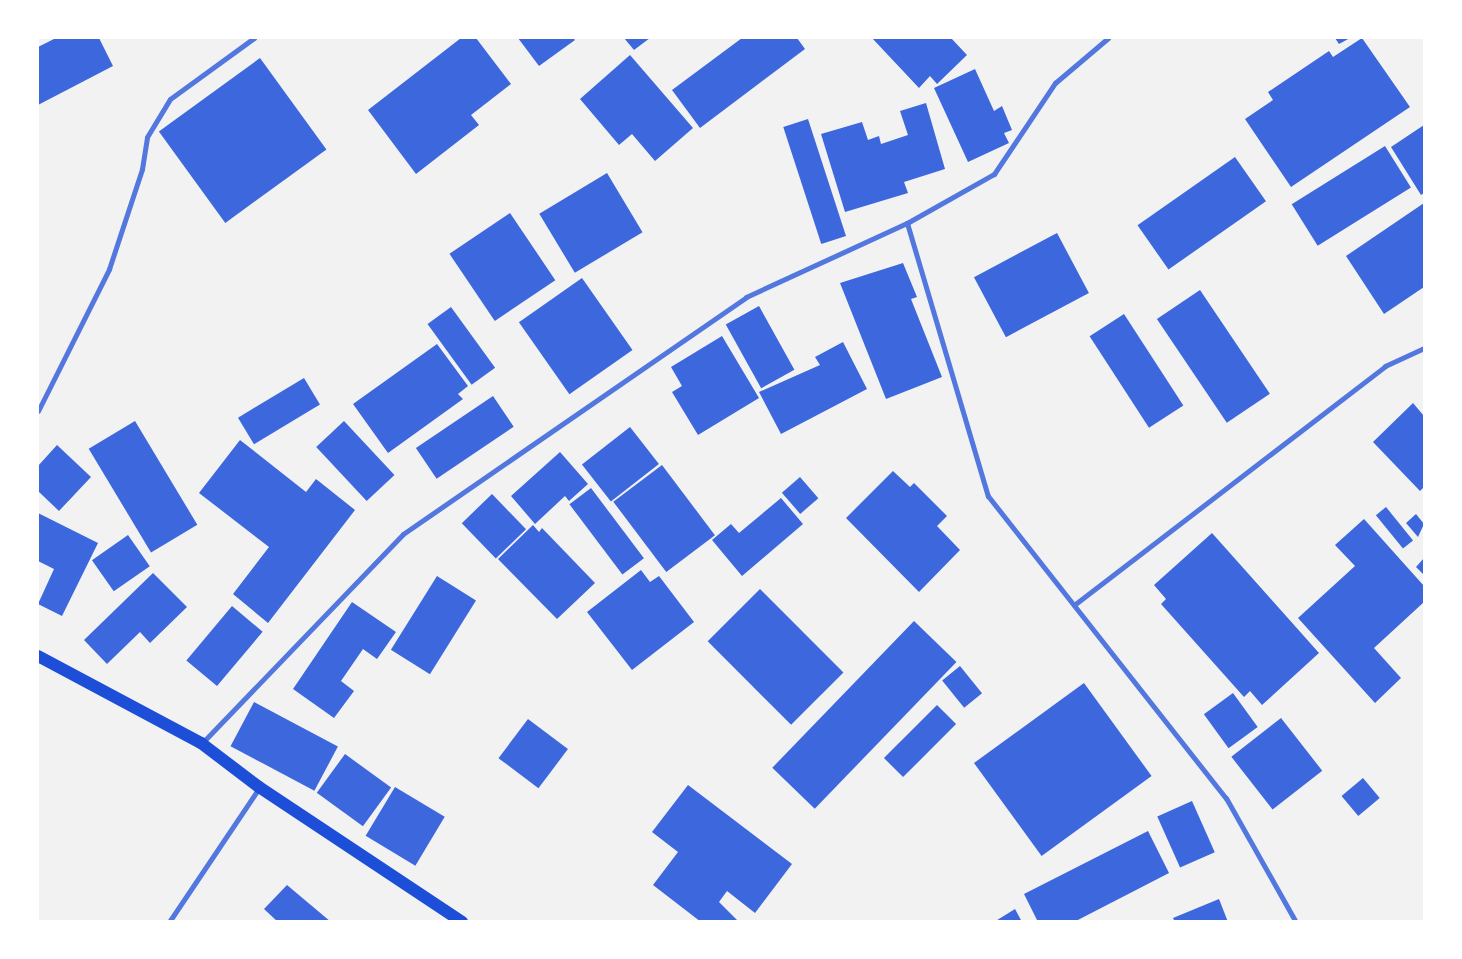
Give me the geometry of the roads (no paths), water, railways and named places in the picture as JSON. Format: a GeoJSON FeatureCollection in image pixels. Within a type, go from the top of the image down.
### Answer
{"type":"FeatureCollection","features":[{"type":"Feature","properties":{"kind":"main road"},"geometry":{"type":"LineString","coordinates":[[38,656],[201,743],[259,788],[462,922]]}},
{"type":"Feature","properties":{"kind":"street"},"geometry":{"type":"LineString","coordinates":[[38,410],[109,268],[142,169],[147,137],[170,98],[254,38]]}},
{"type":"Feature","properties":{"kind":"street"},"geometry":{"type":"LineString","coordinates":[[201,743],[402,534],[746,297],[907,223],[994,174],[1055,82],[1108,38]]}},
{"type":"Feature","properties":{"kind":"street"},"geometry":{"type":"LineString","coordinates":[[907,223],[988,496],[1226,798],[1296,922]]}},
{"type":"Feature","properties":{"kind":"street"},"geometry":{"type":"LineString","coordinates":[[1074,605],[1385,366],[1424,348]]}},
{"type":"Feature","properties":{"kind":"street"},"geometry":{"type":"LineString","coordinates":[[169,922],[259,788]]}}]}
